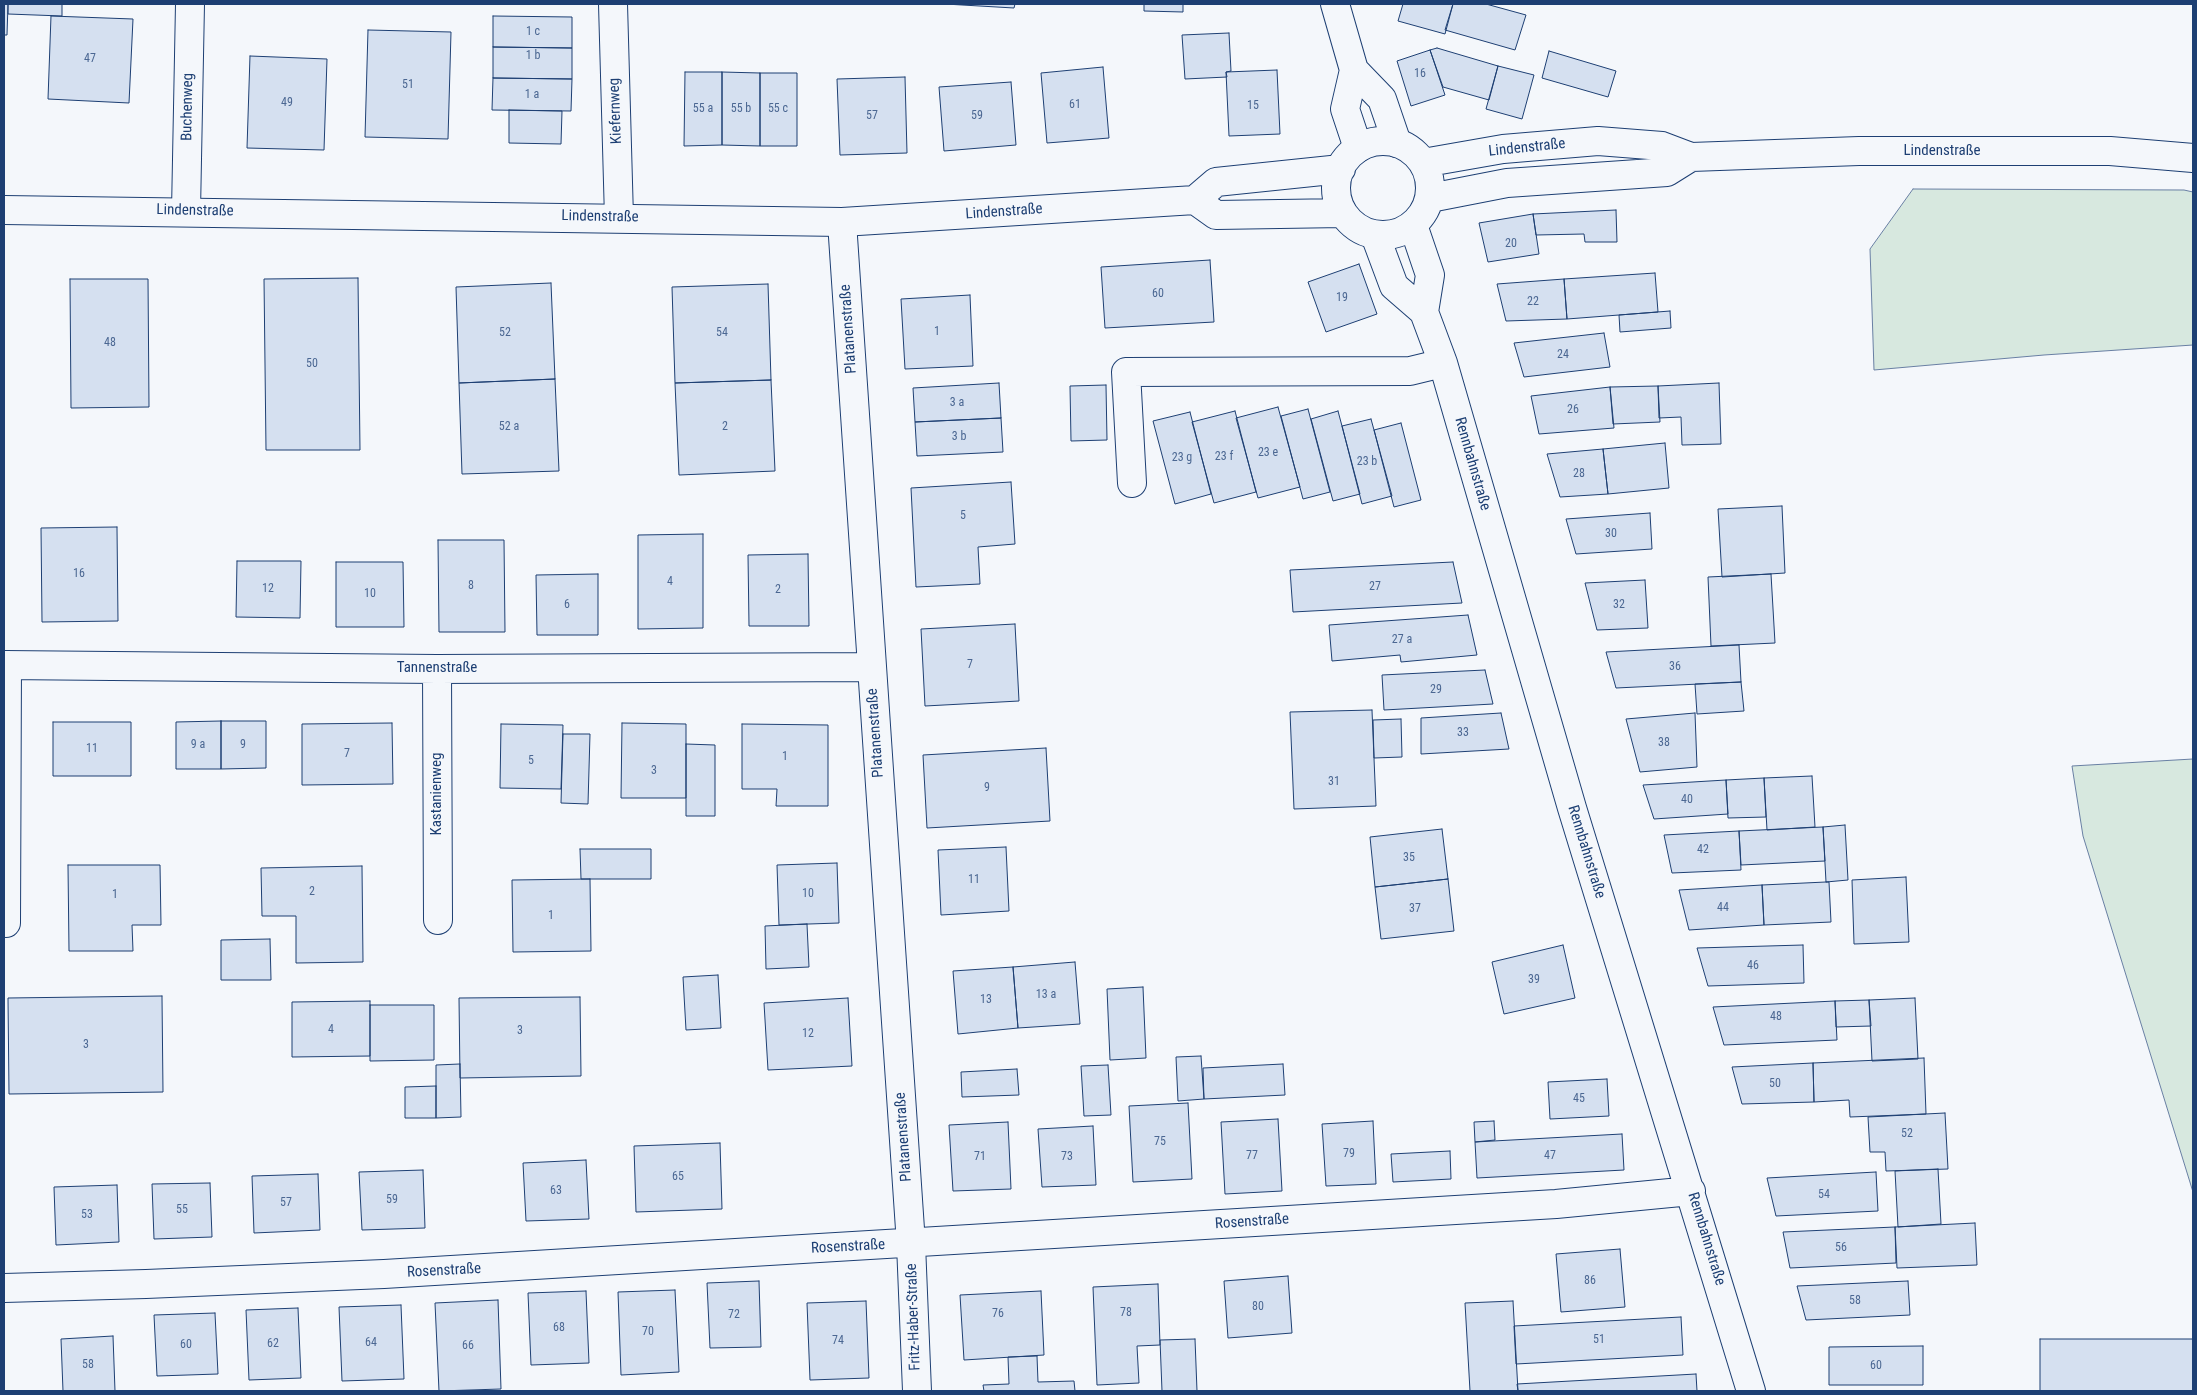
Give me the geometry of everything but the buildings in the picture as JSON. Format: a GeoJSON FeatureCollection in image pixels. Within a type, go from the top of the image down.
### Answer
{"type":"FeatureCollection","features":[{"type":"Feature","properties":{"kind":"street","name":"Buchenweg"},"geometry":{"type":"LineString","coordinates":[[186,211],[190,4]]}},
{"type":"Feature","properties":{"kind":"street","name":"Kiefernweg"},"geometry":{"type":"LineString","coordinates":[[613,4],[619,218]]}},
{"type":"Feature","properties":{"kind":"street"},"geometry":{"type":"LineString","coordinates":[[1334,4],[1354,70],[1382,99],[1397,143]]}},
{"type":"Feature","properties":{"kind":"street"},"geometry":{"type":"LineString","coordinates":[[1354,70],[1346,109],[1358,148]]}},
{"type":"Feature","properties":{"kind":"street"},"geometry":{"type":"LineString","coordinates":[[1383,141],[1397,143],[1412,150],[1423,163],[1431,186],[1430,198],[1424,213],[1402,232],[1375,235],[1362,230],[1343,213],[1337,199],[1336,184],[1340,169],[1347,158],[1358,148],[1369,143],[1383,141]]}},
{"type":"Feature","properties":{"kind":"street","name":"Lindenstraße"},"geometry":{"type":"LineString","coordinates":[[1423,163],[1503,149],[1598,141],[1662,146],[1690,158],[1878,151],[2110,152],[2193,158]]}},
{"type":"Feature","properties":{"kind":"street","name":"Lindenstraße"},"geometry":{"type":"LineString","coordinates":[[1430,198],[1507,182],[1667,172],[1690,158]]}},
{"type":"Feature","properties":{"kind":"street"},"geometry":{"type":"LineString","coordinates":[[1340,169],[1216,182],[1195,200],[1216,215],[1343,213]]}},
{"type":"Feature","properties":{"kind":"street","name":"Lindenstraße"},"geometry":{"type":"LineString","coordinates":[[4,210],[186,211],[842,222],[1195,200]]}},
{"type":"Feature","properties":{"kind":"street","name":"Platanenstraße"},"geometry":{"type":"LineString","coordinates":[[842,222],[912,1244]]}},
{"type":"Feature","properties":{"kind":"street","name":"Rennbahnstraße"},"geometry":{"type":"LineString","coordinates":[[1413,224],[1430,275],[1424,312]]}},
{"type":"Feature","properties":{"kind":"street","name":"Rennbahnstraße"},"geometry":{"type":"LineString","coordinates":[[1375,235],[1394,286],[1424,312],[1443,363],[1572,808],[1751,1391]]}},
{"type":"Feature","properties":{"kind":"street"},"geometry":{"type":"LineString","coordinates":[[1132,483],[1126,372],[1410,371],[1443,363]]}},
{"type":"Feature","properties":{"kind":"street"},"geometry":{"type":"LineString","coordinates":[[5,664],[6,923]]}},
{"type":"Feature","properties":{"kind":"street","name":"Tannenstraße"},"geometry":{"type":"LineString","coordinates":[[5,664],[437,669],[871,667]]}},
{"type":"Feature","properties":{"kind":"street","name":"Kastanienweg"},"geometry":{"type":"LineString","coordinates":[[437,669],[438,920]]}},
{"type":"Feature","properties":{"kind":"street","name":"Rosenstraße"},"geometry":{"type":"LineString","coordinates":[[4,1288],[374,1274],[912,1244],[1556,1204],[1691,1192]]}},
{"type":"Feature","properties":{"kind":"street","name":"Fritz-Haber-Straße"},"geometry":{"type":"LineString","coordinates":[[912,1244],[917,1391]]}},
{"type":"Feature","properties":{"kind":"shaded area"},"geometry":{"type":"Polygon","coordinates":[[[1913,189],[2184,190],[2193,192],[2193,345],[2044,355],[1874,370],[1870,249],[1913,189]]]}},
{"type":"Feature","properties":{"kind":"shaded area"},"geometry":{"type":"Polygon","coordinates":[[[2193,759],[2193,1192],[2083,836],[2072,766],[2193,759]]]}}]}
